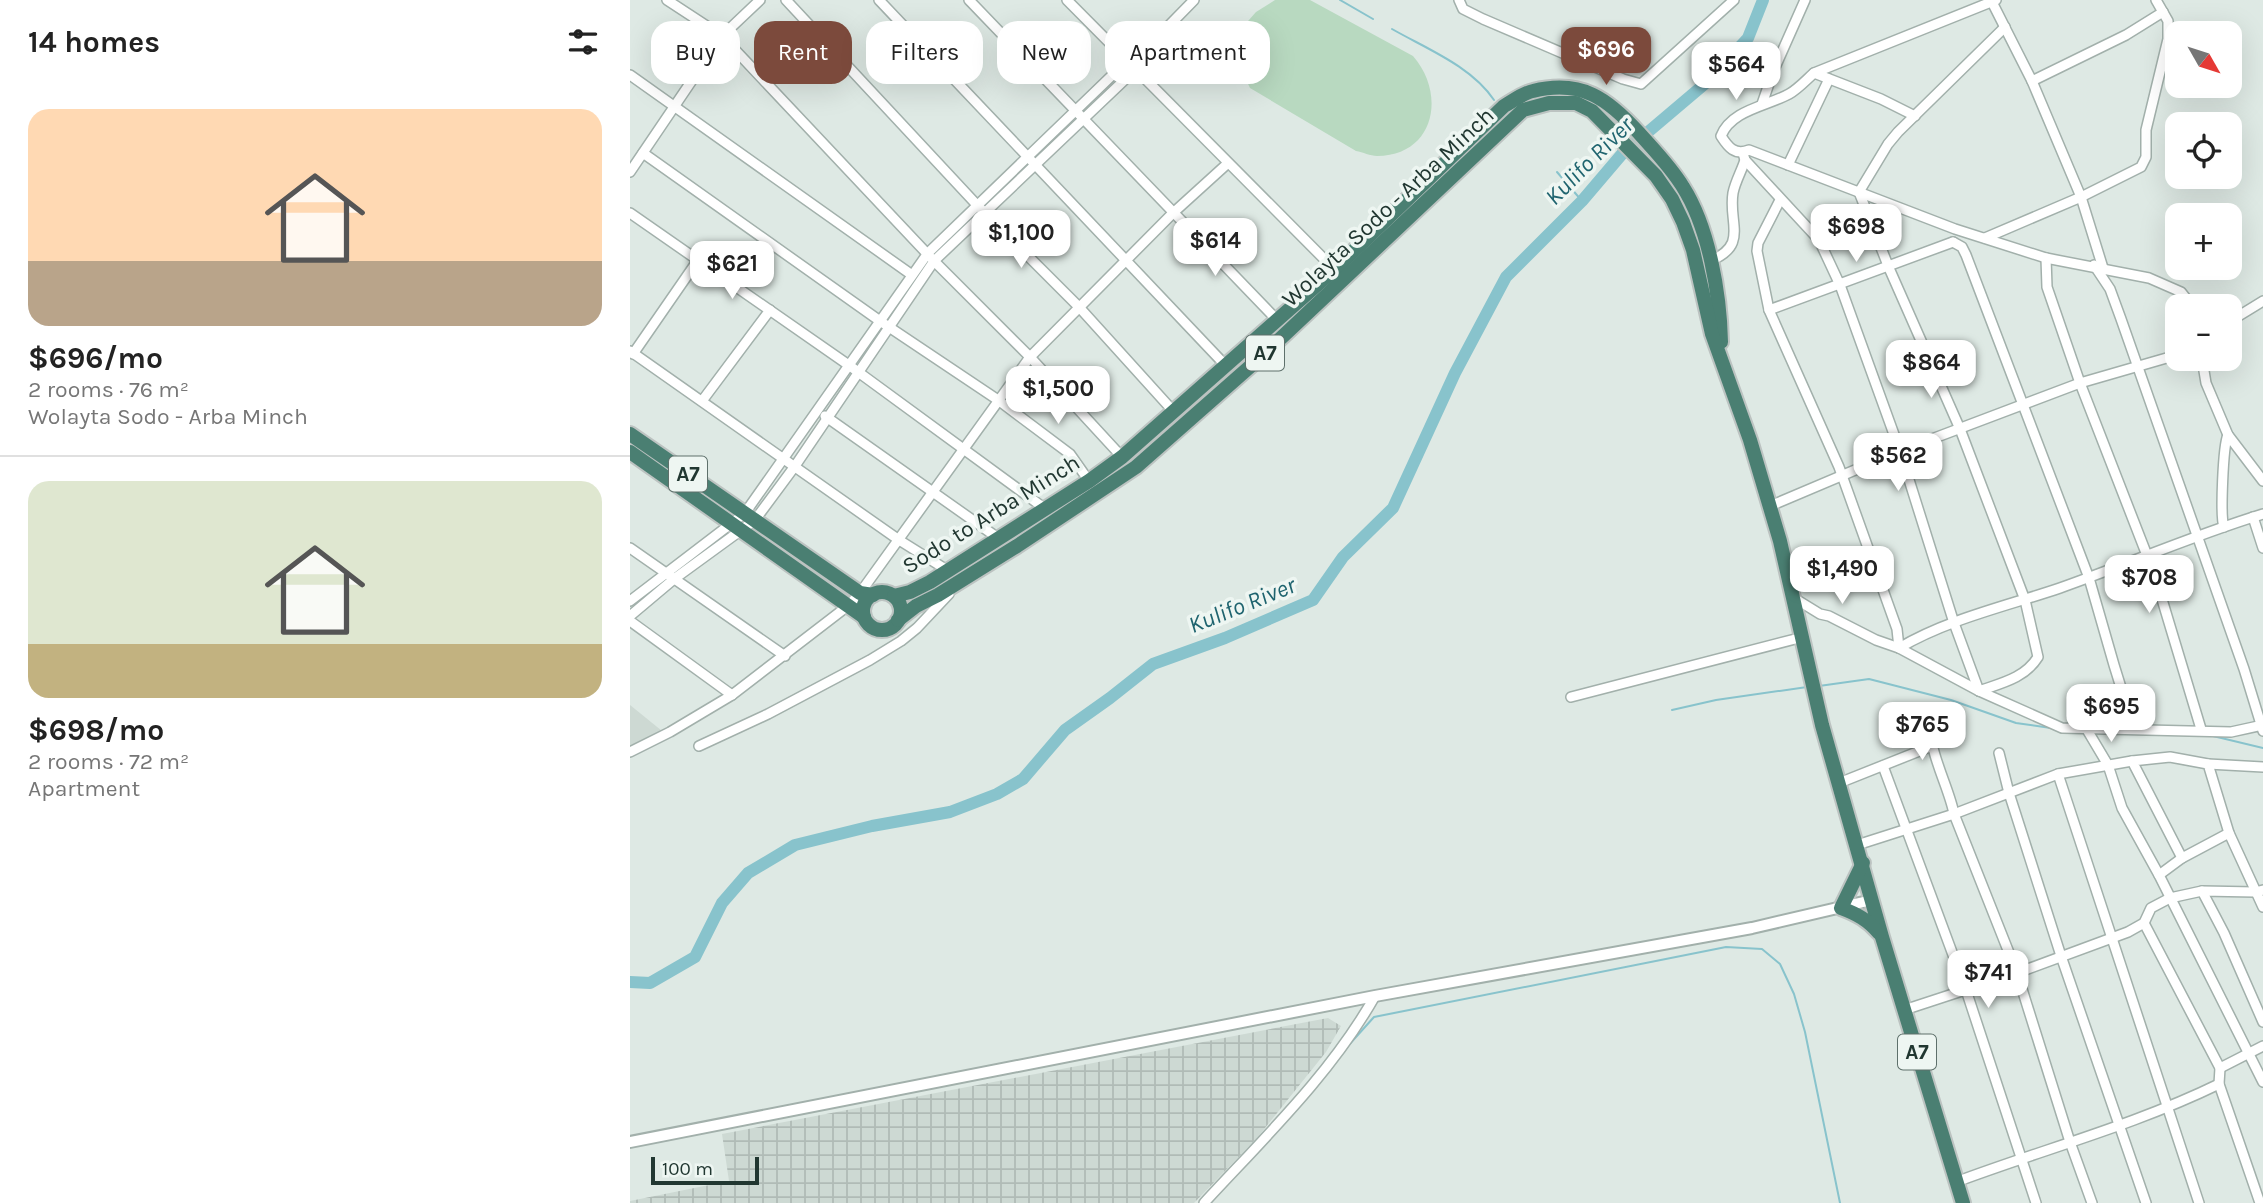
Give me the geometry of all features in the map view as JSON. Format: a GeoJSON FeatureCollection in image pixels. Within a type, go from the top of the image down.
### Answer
{"type":"FeatureCollection","features":[{"type":"Feature","properties":{"kind":"highway","name":"Wolayta Sodo - Arba Minch"},"geometry":{"type":"LineString","coordinates":[[1482,126],[1504,106],[1531,91],[1568,87],[1585,90],[1599,97],[1626,119],[1668,165],[1695,211],[1710,261],[1719,312],[1721,354]]}},
{"type":"Feature","properties":{"kind":"highway","name":"Wolayta Sodo - Arba Minch"},"geometry":{"type":"LineString","coordinates":[[630,452],[849,605],[864,617],[870,626],[881,630],[892,628],[916,606],[959,582],[1087,488],[1136,467],[1262,356],[1339,275],[1427,203],[1523,110],[1549,103],[1576,103],[1592,111],[1656,176],[1672,199],[1687,231],[1712,334],[1721,354],[1770,506],[1822,725],[1882,937],[1963,1203]]}},
{"type":"Feature","properties":{"kind":"highway","name":"Sodo to Arba Minch"},"geometry":{"type":"LineString","coordinates":[[894,596],[910,592],[1044,508],[1087,488],[1278,321],[1339,275],[1482,126]]}},
{"type":"Feature","properties":{"kind":"highway"},"geometry":{"type":"LineString","coordinates":[[1416,192],[1427,203]]}},
{"type":"Feature","properties":{"kind":"highway","name":"A7"},"geometry":{"type":"LineString","coordinates":[[630,434],[867,594],[886,593],[894,596]]}},
{"type":"Feature","properties":{"kind":"highway"},"geometry":{"type":"LineString","coordinates":[[864,617],[867,594]]}},
{"type":"Feature","properties":{"kind":"highway"},"geometry":{"type":"LineString","coordinates":[[894,596],[901,607],[898,620]]}},
{"type":"Feature","properties":{"kind":"highway"},"geometry":{"type":"LineString","coordinates":[[1863,863],[1841,908],[1858,914],[1871,923],[1882,937]]}},
{"type":"Feature","properties":{"kind":"street"},"geometry":{"type":"LineString","coordinates":[[667,0],[699,21]]}},
{"type":"Feature","properties":{"kind":"street"},"geometry":{"type":"LineString","coordinates":[[738,21],[760,0]]}},
{"type":"Feature","properties":{"kind":"street"},"geometry":{"type":"LineString","coordinates":[[786,0],[976,205],[1079,307],[1174,412]]}},
{"type":"Feature","properties":{"kind":"street"},"geometry":{"type":"LineString","coordinates":[[879,0],[1227,367]]}},
{"type":"Feature","properties":{"kind":"street"},"geometry":{"type":"LineString","coordinates":[[969,0],[1278,321]]}},
{"type":"Feature","properties":{"kind":"street"},"geometry":{"type":"LineString","coordinates":[[1067,0],[1105,39]]}},
{"type":"Feature","properties":{"kind":"street"},"geometry":{"type":"LineString","coordinates":[[1173,21],[1194,0]]}},
{"type":"Feature","properties":{"kind":"street"},"geometry":{"type":"LineString","coordinates":[[1459,0],[1463,9],[1483,19],[1623,79],[1641,84],[1734,0]]}},
{"type":"Feature","properties":{"kind":"street"},"geometry":{"type":"LineString","coordinates":[[1762,104],[1805,0]]}},
{"type":"Feature","properties":{"kind":"street"},"geometry":{"type":"LineString","coordinates":[[1985,238],[2081,197],[2141,167],[2146,157],[2146,130],[2168,39],[2168,21],[2156,0]]}},
{"type":"Feature","properties":{"kind":"street"},"geometry":{"type":"LineString","coordinates":[[1794,598],[1820,614],[1875,640],[1899,648],[1979,691],[2062,728],[2201,729],[2231,732],[2262,727],[2245,669],[2110,289],[2098,267],[2081,197],[2032,81],[1994,1],[1814,74],[1790,94],[1762,104],[1724,126],[1721,136],[1727,146],[1744,157],[1780,201],[1819,240],[1840,285],[1900,451],[1954,623],[1979,691]]}},
{"type":"Feature","properties":{"kind":"street"},"geometry":{"type":"LineString","coordinates":[[2032,81],[2126,36],[2163,12]]}},
{"type":"Feature","properties":{"kind":"street"},"geometry":{"type":"LineString","coordinates":[[1859,192],[1888,144],[1940,93],[1951,78],[2005,27]]}},
{"type":"Feature","properties":{"kind":"street"},"geometry":{"type":"LineString","coordinates":[[740,55],[931,257],[1030,357],[1122,457]]}},
{"type":"Feature","properties":{"kind":"street"},"geometry":{"type":"LineString","coordinates":[[1814,74],[1881,99],[1915,116]]}},
{"type":"Feature","properties":{"kind":"street"},"geometry":{"type":"LineString","coordinates":[[630,75],[912,275]]}},
{"type":"Feature","properties":{"kind":"street"},"geometry":{"type":"LineString","coordinates":[[1788,164],[1829,79]]}},
{"type":"Feature","properties":{"kind":"street"},"geometry":{"type":"LineString","coordinates":[[630,173],[689,84]]}},
{"type":"Feature","properties":{"kind":"street"},"geometry":{"type":"LineString","coordinates":[[630,601],[670,576],[750,516],[794,466],[859,373],[912,275],[1034,165],[1107,84]]}},
{"type":"Feature","properties":{"kind":"street"},"geometry":{"type":"LineString","coordinates":[[750,516],[785,458],[931,257],[976,205],[1026,157],[1118,84]]}},
{"type":"Feature","properties":{"kind":"street"},"geometry":{"type":"LineString","coordinates":[[1149,84],[1339,275]]}},
{"type":"Feature","properties":{"kind":"street"},"geometry":{"type":"LineString","coordinates":[[1710,261],[1726,253],[1732,246],[1735,234],[1733,193],[1744,157],[1749,150],[1955,229],[2046,257],[2149,278],[2171,286],[2182,294]]}},
{"type":"Feature","properties":{"kind":"street"},"geometry":{"type":"LineString","coordinates":[[643,153],[884,324],[998,400],[1070,454],[1087,488]]}},
{"type":"Feature","properties":{"kind":"street"},"geometry":{"type":"LineString","coordinates":[[630,752],[732,695],[867,594],[900,540],[1030,357],[1173,213],[1227,164]]}},
{"type":"Feature","properties":{"kind":"street"},"geometry":{"type":"LineString","coordinates":[[1859,192],[1889,268],[1961,429],[2025,600],[2038,657],[2030,669],[2008,681],[1979,691]]}},
{"type":"Feature","properties":{"kind":"street"},"geometry":{"type":"LineString","coordinates":[[1780,201],[1758,243],[1757,251],[1769,310],[1841,476],[1896,629],[1899,648]]}},
{"type":"Feature","properties":{"kind":"street"},"geometry":{"type":"LineString","coordinates":[[630,213],[850,366],[1044,508]]}},
{"type":"Feature","properties":{"kind":"street"},"geometry":{"type":"LineString","coordinates":[[1953,242],[1955,229]]}},
{"type":"Feature","properties":{"kind":"street"},"geometry":{"type":"LineString","coordinates":[[1769,310],[1889,268],[1953,242]]}},
{"type":"Feature","properties":{"kind":"street"},"geometry":{"type":"LineString","coordinates":[[1953,242],[1962,247],[1966,254],[2089,578],[2127,707],[2137,729]]}},
{"type":"Feature","properties":{"kind":"street"},"geometry":{"type":"LineString","coordinates":[[2046,257],[2047,287],[2080,383],[2147,554],[2201,729]]}},
{"type":"Feature","properties":{"kind":"street"},"geometry":{"type":"LineString","coordinates":[[698,260],[632,352],[947,570]]}},
{"type":"Feature","properties":{"kind":"street"},"geometry":{"type":"LineString","coordinates":[[2242,314],[2263,301]]}},
{"type":"Feature","properties":{"kind":"street"},"geometry":{"type":"LineString","coordinates":[[702,401],[770,310]]}},
{"type":"Feature","properties":{"kind":"street"},"geometry":{"type":"LineString","coordinates":[[1770,506],[1900,451],[2080,383],[2165,358]]}},
{"type":"Feature","properties":{"kind":"street"},"geometry":{"type":"LineString","coordinates":[[2204,371],[2206,383],[2228,435],[2263,481]]}},
{"type":"Feature","properties":{"kind":"street"},"geometry":{"type":"LineString","coordinates":[[818,412],[998,538]]}},
{"type":"Feature","properties":{"kind":"street"},"geometry":{"type":"LineString","coordinates":[[2224,527],[2221,508],[2223,456],[2228,435]]}},
{"type":"Feature","properties":{"kind":"street"},"geometry":{"type":"LineString","coordinates":[[1899,648],[1954,623],[2089,578],[2147,554],[2258,516],[2263,548]]}},
{"type":"Feature","properties":{"kind":"street"},"geometry":{"type":"LineString","coordinates":[[630,548],[785,656]]}},
{"type":"Feature","properties":{"kind":"street"},"geometry":{"type":"LineString","coordinates":[[630,616],[670,576]]}},
{"type":"Feature","properties":{"kind":"street"},"geometry":{"type":"LineString","coordinates":[[699,746],[828,683],[901,641],[917,628],[959,582]]}},
{"type":"Feature","properties":{"kind":"street"},"geometry":{"type":"LineString","coordinates":[[630,621],[732,695]]}},
{"type":"Feature","properties":{"kind":"street"},"geometry":{"type":"LineString","coordinates":[[1571,696],[1803,637]]}},
{"type":"Feature","properties":{"kind":"street"},"geometry":{"type":"LineString","coordinates":[[2127,707],[2088,708],[2087,728],[2108,765],[2122,808],[2159,875],[2263,1082]]}},
{"type":"Feature","properties":{"kind":"street"},"geometry":{"type":"LineString","coordinates":[[1933,711],[1930,719],[1932,746],[1950,793],[1954,814],[2017,973],[2092,1203]]}},
{"type":"Feature","properties":{"kind":"street"},"geometry":{"type":"LineString","coordinates":[[1839,783],[1932,746]]}},
{"type":"Feature","properties":{"kind":"street"},"geometry":{"type":"LineString","coordinates":[[1999,753],[2009,793],[2061,956],[2146,1203]]}},
{"type":"Feature","properties":{"kind":"street"},"geometry":{"type":"LineString","coordinates":[[1857,845],[1954,814],[2058,775],[2108,765],[2170,757],[2208,764],[2263,767]]}},
{"type":"Feature","properties":{"kind":"street"},"geometry":{"type":"LineString","coordinates":[[2132,761],[2182,859]]}},
{"type":"Feature","properties":{"kind":"street"},"geometry":{"type":"LineString","coordinates":[[2208,764],[2230,833],[2259,891],[2263,907]]}},
{"type":"Feature","properties":{"kind":"street"},"geometry":{"type":"LineString","coordinates":[[1883,766],[1966,990],[2036,1203]]}},
{"type":"Feature","properties":{"kind":"street"},"geometry":{"type":"LineString","coordinates":[[2058,775],[2199,1203]]}},
{"type":"Feature","properties":{"kind":"street"},"geometry":{"type":"LineString","coordinates":[[2159,875],[2230,833]]}},
{"type":"Feature","properties":{"kind":"street"},"geometry":{"type":"LineString","coordinates":[[1904,1010],[2112,938],[2144,923],[2151,908],[2170,898],[2202,891],[2259,891]]}},
{"type":"Feature","properties":{"kind":"street"},"geometry":{"type":"LineString","coordinates":[[2202,891],[2263,1022]]}},
{"type":"Feature","properties":{"kind":"street"},"geometry":{"type":"LineString","coordinates":[[630,1142],[1375,996],[1752,928],[1872,900]]}},
{"type":"Feature","properties":{"kind":"street"},"geometry":{"type":"LineString","coordinates":[[2144,923],[2220,1068],[2219,1084],[2260,1203]]}},
{"type":"Feature","properties":{"kind":"street"},"geometry":{"type":"LineString","coordinates":[[1204,1203],[1322,1072],[1358,1025],[1375,996]]}},
{"type":"Feature","properties":{"kind":"street"},"geometry":{"type":"LineString","coordinates":[[2220,1068],[2263,1046]]}},
{"type":"Feature","properties":{"kind":"street"},"geometry":{"type":"LineString","coordinates":[[1956,1182],[2119,1126],[2219,1084]]}},
{"type":"Feature","properties":{"kind":"shaded area"},"geometry":{"type":"Polygon","coordinates":[[[630,705],[667,735],[630,753],[630,705]]]}},
{"type":"Feature","properties":{"kind":"shaded area"},"geometry":{"type":"Polygon","coordinates":[[[1328,1018],[1341,1026],[1326,1052],[1257,1138],[1194,1203],[630,1203],[729,1181],[722,1134],[1328,1018]]]}},
{"type":"Feature","properties":{"kind":"green space"},"geometry":{"type":"Polygon","coordinates":[[[1275,0],[1310,0],[1413,56],[1424,71],[1432,105],[1429,121],[1422,135],[1411,146],[1396,153],[1377,156],[1356,151],[1250,88],[1248,84],[1270,84],[1270,21],[1248,21],[1256,12],[1275,0]]]}},
{"type":"Feature","properties":{"kind":"waterway"},"geometry":{"type":"LineString","coordinates":[[1340,0],[1373,19]]}},
{"type":"Feature","properties":{"kind":"waterway","name":"Kulifo River"},"geometry":{"type":"LineString","coordinates":[[630,982],[650,983],[695,957],[722,903],[748,873],[795,845],[872,826],[950,812],[997,794],[1023,779],[1065,730],[1153,664],[1225,638],[1313,600],[1343,557],[1393,508],[1455,373],[1506,277],[1582,201],[1622,154],[1707,82],[1748,38],[1763,0]]}},
{"type":"Feature","properties":{"kind":"waterway"},"geometry":{"type":"LineString","coordinates":[[1392,29],[1461,68],[1494,100]]}},
{"type":"Feature","properties":{"kind":"waterway"},"geometry":{"type":"LineString","coordinates":[[1557,172],[1582,201]]}},
{"type":"Feature","properties":{"kind":"waterway"},"geometry":{"type":"LineString","coordinates":[[1819,686],[1869,679],[1951,700],[2016,723],[2051,728]]}},
{"type":"Feature","properties":{"kind":"waterway"},"geometry":{"type":"LineString","coordinates":[[1672,710],[1716,700],[1807,687]]}},
{"type":"Feature","properties":{"kind":"waterway"},"geometry":{"type":"LineString","coordinates":[[2213,736],[2263,748]]}},
{"type":"Feature","properties":{"kind":"waterway"},"geometry":{"type":"LineString","coordinates":[[1347,1047],[1374,1017],[1726,947],[1762,949],[1780,964],[1794,994],[1805,1032],[1840,1203]]}}]}
